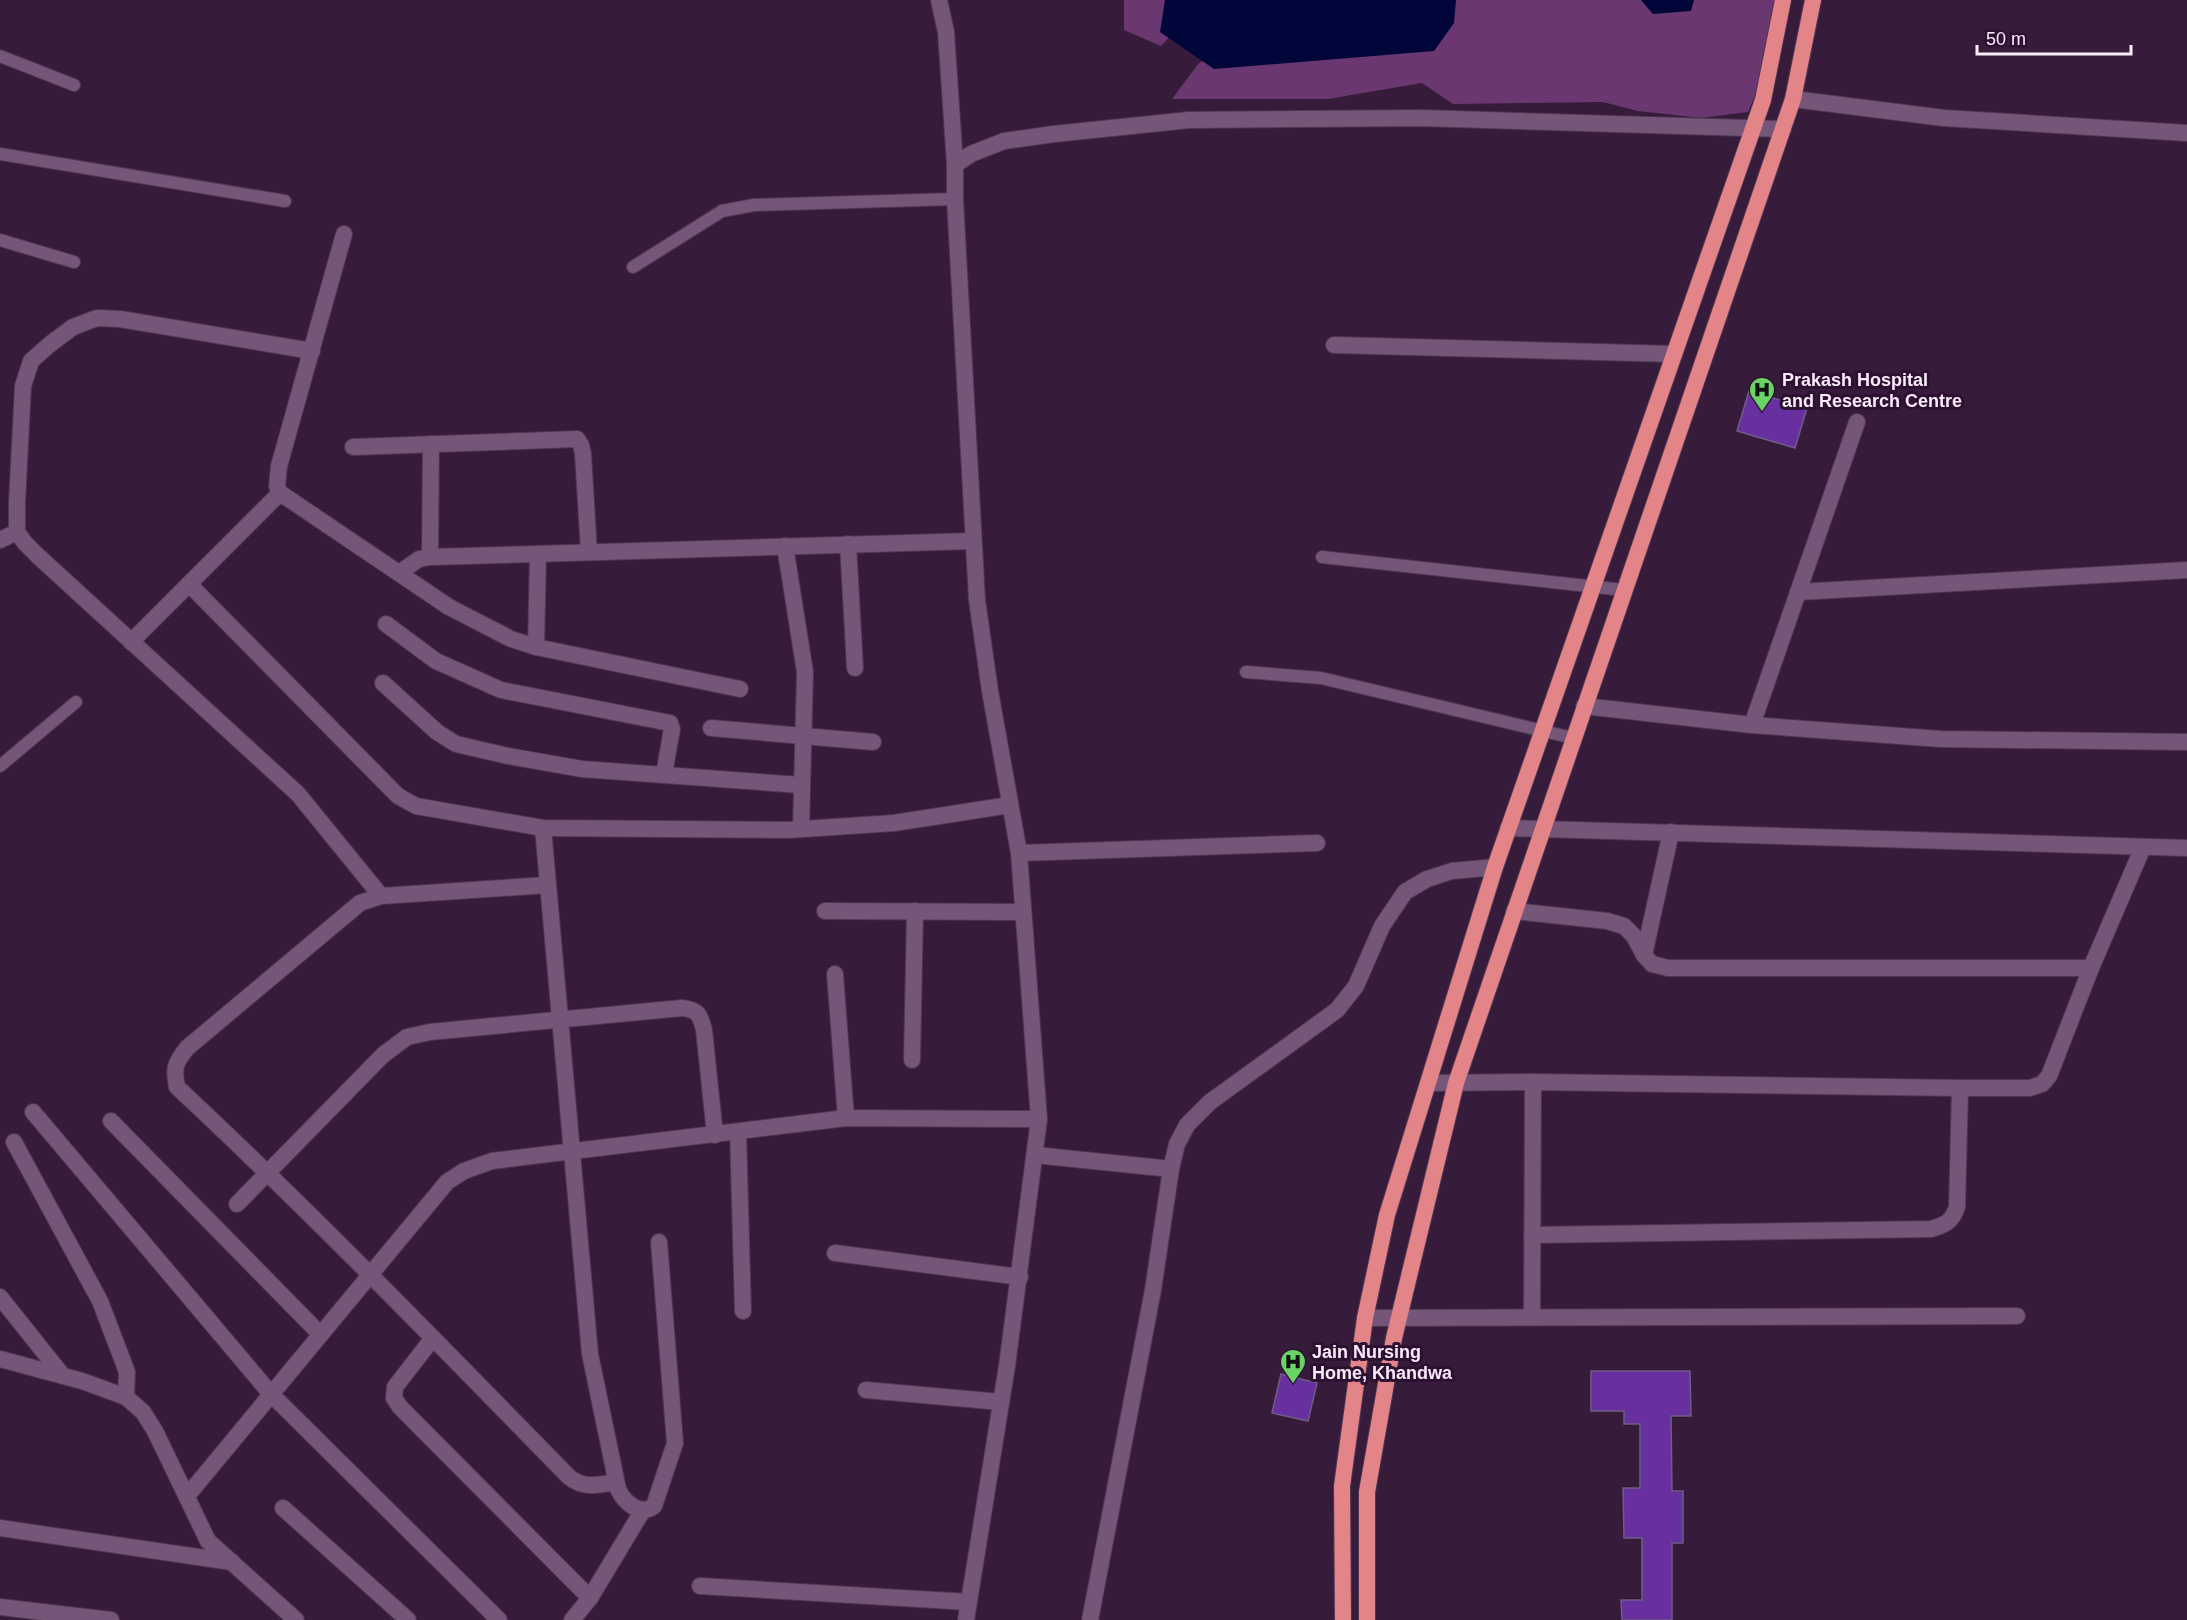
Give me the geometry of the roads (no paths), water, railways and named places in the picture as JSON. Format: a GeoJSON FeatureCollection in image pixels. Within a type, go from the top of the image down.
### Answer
{"type":"FeatureCollection","features":[{"type":"Feature","properties":{"kind":"highway"},"geometry":{"type":"LineString","coordinates":[[1343,1620],[1342,1486],[1365,1318],[1387,1215],[1508,828],[1763,100],[1783,0]]}},
{"type":"Feature","properties":{"kind":"highway"},"geometry":{"type":"LineString","coordinates":[[1367,1620],[1367,1492],[1371,1466],[1398,1317],[1456,1083],[1793,99],[1813,0]]}},
{"type":"Feature","properties":{"kind":"highway"},"geometry":{"type":"LineString","coordinates":[[1345,1464],[1371,1466]]}},
{"type":"Feature","properties":{"kind":"street"},"geometry":{"type":"LineString","coordinates":[[939,0],[946,32],[956,165],[955,199],[976,600],[1019,853],[1039,1119],[1020,1278],[966,1620]]}},
{"type":"Feature","properties":{"kind":"street"},"geometry":{"type":"LineString","coordinates":[[1793,99],[1944,118],[2187,133]]}},
{"type":"Feature","properties":{"kind":"street"},"geometry":{"type":"LineString","coordinates":[[956,165],[971,154],[1004,141],[1189,120],[1420,118],[1783,129]]}},
{"type":"Feature","properties":{"kind":"street"},"geometry":{"type":"LineString","coordinates":[[344,234],[279,466],[277,476],[280,493],[449,607],[511,639],[740,689]]}},
{"type":"Feature","properties":{"kind":"street"},"geometry":{"type":"LineString","coordinates":[[312,351],[120,319],[98,318],[73,327],[31,361],[23,386],[17,532],[25,543],[131,642],[298,794],[381,896]]}},
{"type":"Feature","properties":{"kind":"street"},"geometry":{"type":"LineString","coordinates":[[1334,345],[1674,354]]}},
{"type":"Feature","properties":{"kind":"street"},"geometry":{"type":"LineString","coordinates":[[1752,725],[1857,422]]}},
{"type":"Feature","properties":{"kind":"street"},"geometry":{"type":"LineString","coordinates":[[353,447],[577,439],[583,454],[589,552]]}},
{"type":"Feature","properties":{"kind":"street"},"geometry":{"type":"LineString","coordinates":[[430,557],[431,444]]}},
{"type":"Feature","properties":{"kind":"street"},"geometry":{"type":"LineString","coordinates":[[131,642],[280,493]]}},
{"type":"Feature","properties":{"kind":"street"},"geometry":{"type":"LineString","coordinates":[[0,540],[17,532]]}},
{"type":"Feature","properties":{"kind":"street"},"geometry":{"type":"LineString","coordinates":[[399,573],[419,560],[430,557],[974,541]]}},
{"type":"Feature","properties":{"kind":"street"},"geometry":{"type":"LineString","coordinates":[[848,544],[855,668]]}},
{"type":"Feature","properties":{"kind":"street"},"geometry":{"type":"LineString","coordinates":[[785,546],[805,672],[801,829]]}},
{"type":"Feature","properties":{"kind":"street"},"geometry":{"type":"LineString","coordinates":[[536,646],[538,554]]}},
{"type":"Feature","properties":{"kind":"street"},"geometry":{"type":"LineString","coordinates":[[1798,592],[2187,570]]}},
{"type":"Feature","properties":{"kind":"street"},"geometry":{"type":"LineString","coordinates":[[189,584],[398,796],[416,806],[543,828],[801,829],[894,823],[1010,805]]}},
{"type":"Feature","properties":{"kind":"street"},"geometry":{"type":"LineString","coordinates":[[386,624],[436,661],[501,690],[670,723],[672,729],[664,774]]}},
{"type":"Feature","properties":{"kind":"street"},"geometry":{"type":"LineString","coordinates":[[383,683],[437,732],[456,744],[582,769],[801,785]]}},
{"type":"Feature","properties":{"kind":"street"},"geometry":{"type":"LineString","coordinates":[[1584,706],[1752,725],[1941,739],[2187,742]]}},
{"type":"Feature","properties":{"kind":"street"},"geometry":{"type":"LineString","coordinates":[[711,728],[873,742]]}},
{"type":"Feature","properties":{"kind":"street"},"geometry":{"type":"LineString","coordinates":[[543,828],[590,1354],[616,1482],[622,1497],[635,1508],[643,1510],[654,1506],[675,1443],[659,1242]]}},
{"type":"Feature","properties":{"kind":"street"},"geometry":{"type":"LineString","coordinates":[[1508,828],[2187,848]]}},
{"type":"Feature","properties":{"kind":"street"},"geometry":{"type":"LineString","coordinates":[[1644,955],[1671,832]]}},
{"type":"Feature","properties":{"kind":"street"},"geometry":{"type":"LineString","coordinates":[[1019,853],[1317,843]]}},
{"type":"Feature","properties":{"kind":"street"},"geometry":{"type":"LineString","coordinates":[[1429,1083],[1533,1082],[2030,1089],[2042,1084],[2049,1076],[2091,968],[2143,847]]}},
{"type":"Feature","properties":{"kind":"street"},"geometry":{"type":"LineString","coordinates":[[1090,1620],[1153,1290],[1171,1169],[1177,1144],[1187,1125],[1210,1102],[1337,1010],[1356,986],[1382,926],[1405,892],[1427,879],[1452,871],[1495,867]]}},
{"type":"Feature","properties":{"kind":"street"},"geometry":{"type":"LineString","coordinates":[[548,885],[381,896],[360,903],[187,1048],[176,1061],[174,1074],[177,1087],[268,1172],[371,1274],[569,1477],[576,1483],[587,1486],[616,1482]]}},
{"type":"Feature","properties":{"kind":"street"},"geometry":{"type":"LineString","coordinates":[[1514,910],[1607,921],[1624,926],[1634,936],[1644,955],[1652,964],[1668,968],[2091,968]]}},
{"type":"Feature","properties":{"kind":"street"},"geometry":{"type":"LineString","coordinates":[[825,911],[1023,912]]}},
{"type":"Feature","properties":{"kind":"street"},"geometry":{"type":"LineString","coordinates":[[912,1060],[915,911]]}},
{"type":"Feature","properties":{"kind":"street"},"geometry":{"type":"LineString","coordinates":[[835,974],[846,1118]]}},
{"type":"Feature","properties":{"kind":"street"},"geometry":{"type":"LineString","coordinates":[[237,1204],[383,1055],[407,1037],[430,1032],[682,1008],[693,1009],[700,1016],[704,1030],[715,1135]]}},
{"type":"Feature","properties":{"kind":"street"},"geometry":{"type":"LineString","coordinates":[[1532,1317],[1533,1082]]}},
{"type":"Feature","properties":{"kind":"street"},"geometry":{"type":"LineString","coordinates":[[1532,1235],[1931,1229],[1945,1225],[1953,1219],[1957,1207],[1960,1088]]}},
{"type":"Feature","properties":{"kind":"street"},"geometry":{"type":"LineString","coordinates":[[33,1112],[271,1394],[499,1620]]}},
{"type":"Feature","properties":{"kind":"street"},"geometry":{"type":"LineString","coordinates":[[187,1496],[447,1182],[464,1171],[492,1161],[846,1118],[1039,1119]]}},
{"type":"Feature","properties":{"kind":"street"},"geometry":{"type":"LineString","coordinates":[[111,1121],[320,1334]]}},
{"type":"Feature","properties":{"kind":"street"},"geometry":{"type":"LineString","coordinates":[[738,1132],[743,1311]]}},
{"type":"Feature","properties":{"kind":"street"},"geometry":{"type":"LineString","coordinates":[[15,1142],[100,1301],[127,1372],[126,1397]]}},
{"type":"Feature","properties":{"kind":"street"},"geometry":{"type":"LineString","coordinates":[[1035,1155],[1171,1169]]}},
{"type":"Feature","properties":{"kind":"street"},"geometry":{"type":"LineString","coordinates":[[835,1253],[1020,1278]]}},
{"type":"Feature","properties":{"kind":"street"},"geometry":{"type":"LineString","coordinates":[[0,1297],[63,1376]]}},
{"type":"Feature","properties":{"kind":"street"},"geometry":{"type":"LineString","coordinates":[[1365,1318],[2017,1316]]}},
{"type":"Feature","properties":{"kind":"street"},"geometry":{"type":"LineString","coordinates":[[433,1338],[395,1387],[394,1398],[400,1407],[590,1598]]}},
{"type":"Feature","properties":{"kind":"street"},"geometry":{"type":"LineString","coordinates":[[0,1359],[63,1376],[126,1397],[143,1412],[149,1422],[208,1541],[296,1620]]}},
{"type":"Feature","properties":{"kind":"street"},"geometry":{"type":"LineString","coordinates":[[866,1390],[1001,1402]]}},
{"type":"Feature","properties":{"kind":"street"},"geometry":{"type":"LineString","coordinates":[[283,1508],[408,1620]]}},
{"type":"Feature","properties":{"kind":"street"},"geometry":{"type":"LineString","coordinates":[[572,1620],[590,1598],[643,1510]]}},
{"type":"Feature","properties":{"kind":"street"},"geometry":{"type":"LineString","coordinates":[[0,1528],[232,1562]]}},
{"type":"Feature","properties":{"kind":"street"},"geometry":{"type":"LineString","coordinates":[[700,1586],[969,1602]]}},
{"type":"Feature","properties":{"kind":"street"},"geometry":{"type":"LineString","coordinates":[[0,1607],[111,1620]]}},
{"type":"Feature","properties":{"kind":"lane"},"geometry":{"type":"LineString","coordinates":[[0,56],[74,85]]}},
{"type":"Feature","properties":{"kind":"lane"},"geometry":{"type":"LineString","coordinates":[[0,154],[285,201]]}},
{"type":"Feature","properties":{"kind":"lane"},"geometry":{"type":"LineString","coordinates":[[633,267],[722,211],[754,205],[955,199]]}},
{"type":"Feature","properties":{"kind":"lane"},"geometry":{"type":"LineString","coordinates":[[0,240],[74,262]]}},
{"type":"Feature","properties":{"kind":"lane"},"geometry":{"type":"LineString","coordinates":[[1322,556],[1624,590]]}},
{"type":"Feature","properties":{"kind":"lane"},"geometry":{"type":"LineString","coordinates":[[1246,672],[1321,678],[1573,738]]}},
{"type":"Feature","properties":{"kind":"lane"},"geometry":{"type":"LineString","coordinates":[[0,766],[76,702]]}},
{"type":"Feature","properties":{"kind":"place","name":"Prakash Hospital and Research Centre"},"geometry":{"type":"Point","coordinates":[1762,413]}},
{"type":"Feature","properties":{"kind":"place","name":"Jain Nursing Home, Khandwa"},"geometry":{"type":"Point","coordinates":[1293,1385]}}]}
